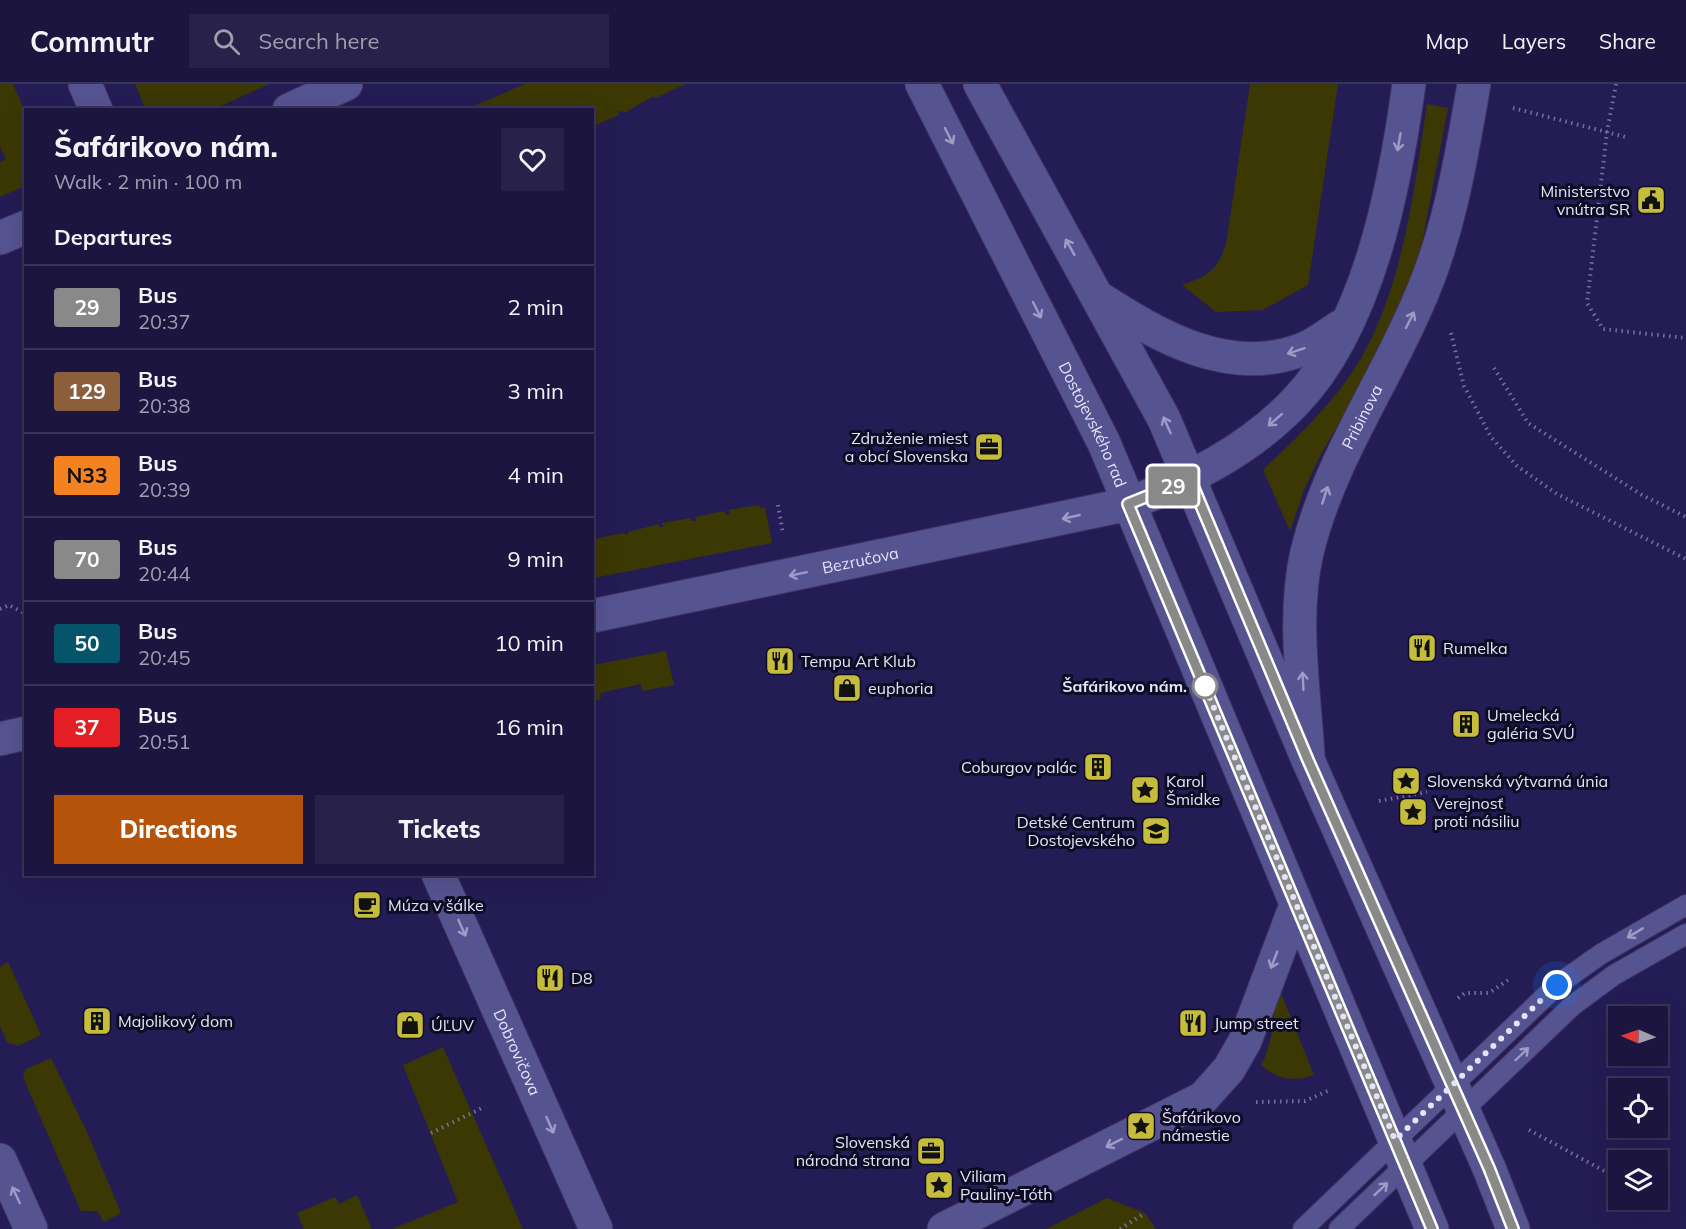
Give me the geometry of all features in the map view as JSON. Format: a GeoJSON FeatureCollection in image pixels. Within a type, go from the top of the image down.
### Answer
{"type":"FeatureCollection","features":[{"type":"Feature","properties":{"kind":"street"},"geometry":{"type":"LineString","coordinates":[[85,84],[95,108]]}},
{"type":"Feature","properties":{"kind":"street"},"geometry":{"type":"LineString","coordinates":[[293,108],[346,84]]}},
{"type":"Feature","properties":{"kind":"street","name":"Dostojevského rad"},"geometry":{"type":"LineString","coordinates":[[922,84],[1104,442],[1432,1229]]}},
{"type":"Feature","properties":{"kind":"street"},"geometry":{"type":"LineString","coordinates":[[980,84],[1164,419],[1308,760],[1458,1098],[1513,1229]]}},
{"type":"Feature","properties":{"kind":"street"},"geometry":{"type":"LineString","coordinates":[[1128,504],[1190,479],[1235,451],[1295,402],[1318,375],[1347,323],[1371,268],[1390,193],[1409,84]]}},
{"type":"Feature","properties":{"kind":"street","name":"Pribinova"},"geometry":{"type":"LineString","coordinates":[[1308,760],[1301,632],[1302,579],[1307,551],[1334,470],[1418,304],[1444,236],[1473,84]]}},
{"type":"Feature","properties":{"kind":"street"},"geometry":{"type":"LineString","coordinates":[[0,238],[24,228]]}},
{"type":"Feature","properties":{"kind":"street"},"geometry":{"type":"LineString","coordinates":[[1099,298],[1146,328],[1185,346],[1215,356],[1257,358],[1288,354],[1307,347],[1347,323]]}},
{"type":"Feature","properties":{"kind":"street","name":"Bezručova"},"geometry":{"type":"LineString","coordinates":[[594,616],[1128,504]]}},
{"type":"Feature","properties":{"kind":"street"},"geometry":{"type":"LineString","coordinates":[[0,739],[24,733]]}},
{"type":"Feature","properties":{"kind":"street","name":"Dobrovičova"},"geometry":{"type":"LineString","coordinates":[[439,876],[596,1229]]}},
{"type":"Feature","properties":{"kind":"street"},"geometry":{"type":"LineString","coordinates":[[944,1229],[1203,1098],[1229,1070],[1245,1041],[1296,905]]}},
{"type":"Feature","properties":{"kind":"street"},"geometry":{"type":"LineString","coordinates":[[0,1160],[31,1229]]}},
{"type":"Feature","properties":{"kind":"lane"},"geometry":{"type":"LineString","coordinates":[[1303,1229],[1401,1153],[1458,1098],[1557,985],[1601,954],[1686,905]]}},
{"type":"Feature","properties":{"kind":"lane"},"geometry":{"type":"LineString","coordinates":[[1339,1229],[1401,1153],[1458,1098],[1614,975],[1686,934]]}},
{"type":"Feature","properties":{"kind":"path"},"geometry":{"type":"LineString","coordinates":[[1616,84],[1607,132],[1587,303],[1603,329],[1686,338]]}},
{"type":"Feature","properties":{"kind":"path"},"geometry":{"type":"LineString","coordinates":[[1508,107],[1626,137]]}},
{"type":"Feature","properties":{"kind":"path"},"geometry":{"type":"LineString","coordinates":[[1450,327],[1464,386],[1491,437],[1517,465],[1557,494],[1686,559]]}},
{"type":"Feature","properties":{"kind":"path"},"geometry":{"type":"LineString","coordinates":[[1494,368],[1528,423],[1642,495],[1686,518]]}},
{"type":"Feature","properties":{"kind":"path"},"geometry":{"type":"LineString","coordinates":[[778,505],[783,537]]}},
{"type":"Feature","properties":{"kind":"path"},"geometry":{"type":"LineString","coordinates":[[0,609],[9,605],[24,613]]}},
{"type":"Feature","properties":{"kind":"path"},"geometry":{"type":"LineString","coordinates":[[1379,801],[1427,792]]}},
{"type":"Feature","properties":{"kind":"path"},"geometry":{"type":"LineString","coordinates":[[431,1133],[484,1107]]}},
{"type":"Feature","properties":{"kind":"path"},"geometry":{"type":"LineString","coordinates":[[1529,1130],[1608,1173]]}},
{"type":"Feature","properties":{"kind":"path"},"geometry":{"type":"LineString","coordinates":[[1120,1229],[1145,1213]]}},
{"type":"Feature","properties":{"kind":"shaded area"},"geometry":{"type":"Polygon","coordinates":[[[0,84],[13,84],[24,110],[24,186],[0,197],[0,162],[6,159],[0,147],[0,84]]]}},
{"type":"Feature","properties":{"kind":"shaded area"},"geometry":{"type":"Polygon","coordinates":[[[135,84],[269,84],[216,108],[145,108],[135,84]]]}},
{"type":"Feature","properties":{"kind":"shaded area"},"geometry":{"type":"Polygon","coordinates":[[[525,84],[685,84],[656,98],[654,96],[624,113],[623,111],[618,112],[619,115],[594,126],[594,108],[469,108],[525,84]]]}},
{"type":"Feature","properties":{"kind":"shaded area"},"geometry":{"type":"Polygon","coordinates":[[[1250,84],[1338,84],[1308,285],[1263,310],[1216,312],[1182,285],[1199,279],[1210,271],[1219,261],[1226,244],[1250,84]]]}},
{"type":"Feature","properties":{"kind":"shaded area"},"geometry":{"type":"Polygon","coordinates":[[[1427,104],[1448,108],[1418,264],[1402,314],[1319,458],[1304,490],[1290,531],[1263,470],[1315,418],[1339,390],[1360,360],[1375,331],[1397,268],[1405,235],[1427,104]]]}},
{"type":"Feature","properties":{"kind":"shaded area"},"geometry":{"type":"Polygon","coordinates":[[[759,505],[761,509],[765,507],[772,543],[594,578],[594,539],[623,533],[628,535],[628,532],[659,524],[659,527],[663,527],[662,523],[691,518],[691,521],[696,521],[695,517],[724,511],[726,515],[730,513],[729,510],[759,505]]]}},
{"type":"Feature","properties":{"kind":"shaded area"},"geometry":{"type":"Polygon","coordinates":[[[666,651],[674,685],[642,691],[641,684],[604,692],[600,694],[601,699],[594,701],[594,665],[666,651]]]}},
{"type":"Feature","properties":{"kind":"shaded area"},"geometry":{"type":"Polygon","coordinates":[[[8,962],[41,1035],[18,1046],[7,1042],[0,1026],[0,967],[8,962]]]}},
{"type":"Feature","properties":{"kind":"shaded area"},"geometry":{"type":"Polygon","coordinates":[[[1276,981],[1314,1075],[1292,1079],[1280,1077],[1261,1065],[1271,1035],[1276,981]]]}},
{"type":"Feature","properties":{"kind":"shaded area"},"geometry":{"type":"Polygon","coordinates":[[[443,1047],[523,1229],[392,1229],[458,1202],[403,1065],[443,1047]]]}},
{"type":"Feature","properties":{"kind":"shaded area"},"geometry":{"type":"Polygon","coordinates":[[[51,1058],[87,1132],[121,1213],[104,1222],[97,1211],[81,1211],[23,1077],[26,1069],[51,1058]]]}},
{"type":"Feature","properties":{"kind":"shaded area"},"geometry":{"type":"Polygon","coordinates":[[[357,1195],[372,1229],[304,1229],[297,1213],[335,1197],[339,1204],[357,1195]]]}},
{"type":"Feature","properties":{"kind":"shaded area"},"geometry":{"type":"Polygon","coordinates":[[[1107,1198],[1145,1213],[1156,1229],[1046,1229],[1107,1198]]]}},
{"type":"Feature","properties":{"kind":"bus line","name":"29"},"geometry":{"type":"LineString","coordinates":[[1432,1229],[1128,504],[1190,479],[1308,760],[1437,1049],[1513,1229]]}},
{"type":"Feature","properties":{"kind":"place","name":"Ministerstvo vnútra SR"},"geometry":{"type":"Point","coordinates":[1651,200]}},
{"type":"Feature","properties":{"kind":"place","name":"Združenie miest a obcí Slovenska"},"geometry":{"type":"Point","coordinates":[989,447]}},
{"type":"Feature","properties":{"kind":"place","name":"Rumelka"},"geometry":{"type":"Point","coordinates":[1422,648]}},
{"type":"Feature","properties":{"kind":"place","name":"Tempu Art Klub"},"geometry":{"type":"Point","coordinates":[780,661]}},
{"type":"Feature","properties":{"kind":"place","name":"Šafárikovo nám."},"geometry":{"type":"Point","coordinates":[1205,686]}},
{"type":"Feature","properties":{"kind":"place","name":"euphoria"},"geometry":{"type":"Point","coordinates":[847,688]}},
{"type":"Feature","properties":{"kind":"place","name":"Umelecká galéria SVÚ"},"geometry":{"type":"Point","coordinates":[1466,724]}},
{"type":"Feature","properties":{"kind":"place","name":"Coburgov palác"},"geometry":{"type":"Point","coordinates":[1098,767]}},
{"type":"Feature","properties":{"kind":"place","name":"Slovenská výtvarná únia"},"geometry":{"type":"Point","coordinates":[1406,781]}},
{"type":"Feature","properties":{"kind":"place","name":"Karol Šmidke"},"geometry":{"type":"Point","coordinates":[1145,790]}},
{"type":"Feature","properties":{"kind":"place","name":"Verejnosť proti násiliu"},"geometry":{"type":"Point","coordinates":[1413,812]}},
{"type":"Feature","properties":{"kind":"place","name":"Detské Centrum Dostojevského"},"geometry":{"type":"Point","coordinates":[1156,831]}},
{"type":"Feature","properties":{"kind":"place","name":"Múza v šálke"},"geometry":{"type":"Point","coordinates":[367,905]}},
{"type":"Feature","properties":{"kind":"place","name":"D8"},"geometry":{"type":"Point","coordinates":[550,978]}},
{"type":"Feature","properties":{"kind":"place","name":"Majolikový dom"},"geometry":{"type":"Point","coordinates":[97,1021]}},
{"type":"Feature","properties":{"kind":"place","name":"Jump street"},"geometry":{"type":"Point","coordinates":[1193,1023]}},
{"type":"Feature","properties":{"kind":"place","name":"ÚĽUV"},"geometry":{"type":"Point","coordinates":[410,1025]}},
{"type":"Feature","properties":{"kind":"place","name":"Šafárikovo námestie"},"geometry":{"type":"Point","coordinates":[1141,1126]}},
{"type":"Feature","properties":{"kind":"place","name":"Slovenská národná strana"},"geometry":{"type":"Point","coordinates":[931,1151]}},
{"type":"Feature","properties":{"kind":"place","name":"Viliam Pauliny-Tóth"},"geometry":{"type":"Point","coordinates":[939,1185]}},
{"type":"Feature","properties":{"kind":"route"},"geometry":{"type":"LineString","coordinates":[[1205,686],[1201,677],[1395,1140],[1557,985]]}}]}
